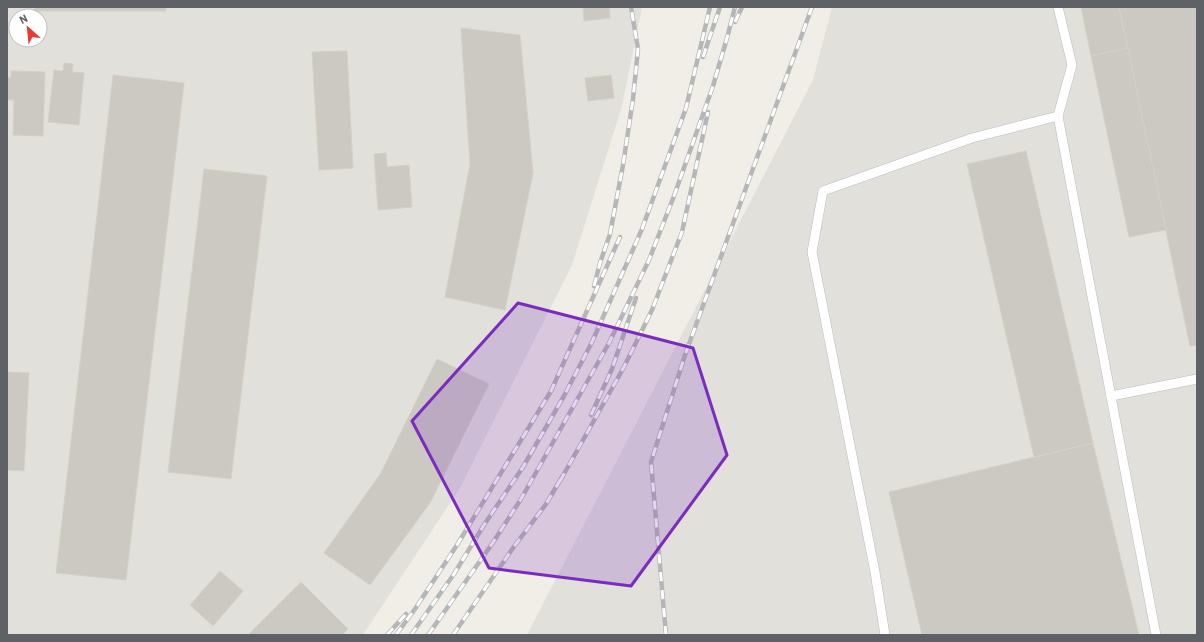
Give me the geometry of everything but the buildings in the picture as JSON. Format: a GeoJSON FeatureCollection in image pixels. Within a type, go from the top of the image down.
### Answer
{"type":"FeatureCollection","features":[{"type":"Feature","properties":{"kind":"lane"},"geometry":{"type":"LineString","coordinates":[[1058,7],[1072,66],[1058,116],[1156,635]]}},
{"type":"Feature","properties":{"kind":"lane"},"geometry":{"type":"LineString","coordinates":[[885,635],[875,572],[812,252],[823,191],[972,138],[1058,116]]}},
{"type":"Feature","properties":{"kind":"lane"},"geometry":{"type":"LineString","coordinates":[[1111,396],[1197,379]]}},
{"type":"Feature","properties":{"kind":"highlighted area"},"geometry":{"type":"Polygon","coordinates":[[[518,303],[693,348],[727,455],[631,586],[489,568],[412,421],[518,303]]]}},
{"type":"Feature","properties":{"kind":"shaded area"},"geometry":{"type":"Polygon","coordinates":[[[7,7],[642,7],[622,106],[572,265],[460,488],[363,635],[7,635],[7,7]]]}},
{"type":"Feature","properties":{"kind":"shaded area"},"geometry":{"type":"Polygon","coordinates":[[[832,7],[1197,7],[1197,635],[527,635],[813,80],[832,7]]]}},
{"type":"Feature","properties":{"kind":"railway"},"geometry":{"type":"LineString","coordinates":[[594,286],[610,234],[623,165],[633,99],[638,49],[631,7]]}},
{"type":"Feature","properties":{"kind":"railway"},"geometry":{"type":"LineString","coordinates":[[411,635],[454,574],[484,525],[523,467],[564,396],[592,342],[642,229],[686,108],[710,7]]}},
{"type":"Feature","properties":{"kind":"railway"},"geometry":{"type":"LineString","coordinates":[[703,57],[720,7]]}},
{"type":"Feature","properties":{"kind":"railway"},"geometry":{"type":"LineString","coordinates":[[428,635],[492,544],[521,499],[609,343],[649,260],[674,196],[713,86],[735,7]]}},
{"type":"Feature","properties":{"kind":"railway"},"geometry":{"type":"LineString","coordinates":[[735,22],[742,7]]}},
{"type":"Feature","properties":{"kind":"railway"},"geometry":{"type":"LineString","coordinates":[[666,635],[651,462],[685,355],[812,7]]}},
{"type":"Feature","properties":{"kind":"railway"},"geometry":{"type":"LineString","coordinates":[[560,481],[624,367],[652,310],[682,232],[708,112]]}},
{"type":"Feature","properties":{"kind":"railway"},"geometry":{"type":"LineString","coordinates":[[396,635],[457,545],[551,391],[620,237]]}},
{"type":"Feature","properties":{"kind":"railway"},"geometry":{"type":"LineString","coordinates":[[591,415],[612,369],[636,298]]}},
{"type":"Feature","properties":{"kind":"railway"},"geometry":{"type":"LineString","coordinates":[[453,635],[513,548],[546,504],[562,477]]}},
{"type":"Feature","properties":{"kind":"railway"},"geometry":{"type":"LineString","coordinates":[[387,635],[406,614]]}}]}
